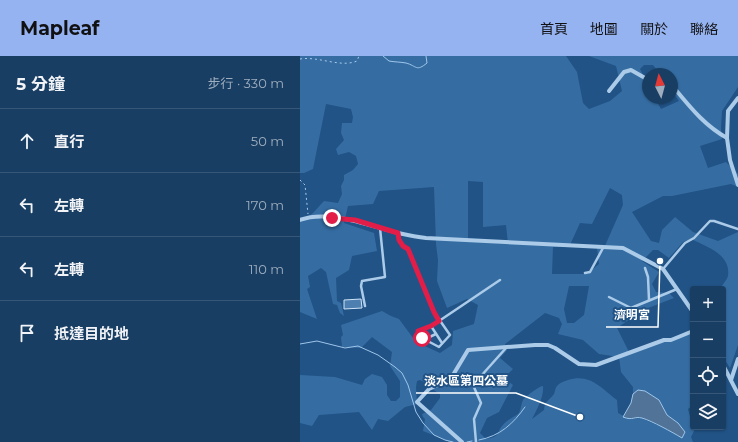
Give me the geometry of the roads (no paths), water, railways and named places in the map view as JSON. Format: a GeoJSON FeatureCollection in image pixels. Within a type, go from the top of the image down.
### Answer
{"type":"FeatureCollection","features":[{"type":"Feature","properties":{"kind":"street"},"geometry":{"type":"LineString","coordinates":[[609,90],[624,72],[631,70],[642,76]]}},
{"type":"Feature","properties":{"kind":"street"},"geometry":{"type":"LineString","coordinates":[[678,92],[702,120],[716,132],[727,138]]}},
{"type":"Feature","properties":{"kind":"street"},"geometry":{"type":"LineString","coordinates":[[738,98],[728,111],[727,138],[730,160],[738,185]]}},
{"type":"Feature","properties":{"kind":"street"},"geometry":{"type":"LineString","coordinates":[[300,220],[308,217],[355,220],[398,233],[426,238],[623,248],[663,268],[690,307]]}},
{"type":"Feature","properties":{"kind":"street"},"geometry":{"type":"LineString","coordinates":[[462,442],[417,402],[429,389],[448,380],[453,375],[468,350],[548,345],[579,364],[596,365],[664,340],[671,340],[690,332]]}},
{"type":"Feature","properties":{"kind":"street"},"geometry":{"type":"LineString","coordinates":[[731,380],[738,359]]}},
{"type":"Feature","properties":{"kind":"street"},"geometry":{"type":"LineString","coordinates":[[726,371],[738,394]]}},
{"type":"Feature","properties":{"kind":"lane"},"geometry":{"type":"LineString","coordinates":[[663,268],[685,243],[694,238],[710,221],[738,229]]}},
{"type":"Feature","properties":{"kind":"lane"},"geometry":{"type":"LineString","coordinates":[[365,306],[361,286],[362,281],[385,277],[380,228]]}},
{"type":"Feature","properties":{"kind":"lane"},"geometry":{"type":"LineString","coordinates":[[398,233],[399,240],[403,246],[408,249],[434,312],[439,321],[450,335],[440,347],[422,338],[418,331],[431,326],[439,321],[500,280]]}},
{"type":"Feature","properties":{"kind":"lane"},"geometry":{"type":"LineString","coordinates":[[585,273],[590,272],[603,248]]}},
{"type":"Feature","properties":{"kind":"lane"},"geometry":{"type":"LineString","coordinates":[[645,268],[648,277],[649,300]]}},
{"type":"Feature","properties":{"kind":"lane"},"geometry":{"type":"LineString","coordinates":[[609,297],[631,308],[678,289]]}},
{"type":"Feature","properties":{"kind":"lane"},"geometry":{"type":"LineString","coordinates":[[431,326],[442,343]]}},
{"type":"Feature","properties":{"kind":"lane"},"geometry":{"type":"LineString","coordinates":[[425,340],[436,334]]}},
{"type":"Feature","properties":{"kind":"lane"},"geometry":{"type":"LineString","coordinates":[[476,442],[474,419],[481,403],[473,385],[506,348]]}},
{"type":"Feature","properties":{"kind":"waterway"},"geometry":{"type":"LineString","coordinates":[[383,56],[389,61],[406,63],[416,68],[427,63],[426,56]]}},
{"type":"Feature","properties":{"kind":"waterway"},"geometry":{"type":"LineString","coordinates":[[300,344],[317,341],[345,348],[358,346],[378,355],[402,373],[408,385],[416,412],[423,423],[434,435],[453,442]]}},
{"type":"Feature","properties":{"kind":"waterway"},"geometry":{"type":"LineString","coordinates":[[479,440],[493,436],[500,432],[511,424],[525,407]]}},
{"type":"Feature","properties":{"kind":"waterway"},"geometry":{"type":"LineString","coordinates":[[467,442],[472,441]]}},
{"type":"Feature","properties":{"kind":"place","name":"濟明宮"},"geometry":{"type":"Point","coordinates":[660,261]}},
{"type":"Feature","properties":{"kind":"place","name":"淡水區第四公墓"},"geometry":{"type":"Point","coordinates":[580,417]}}]}
